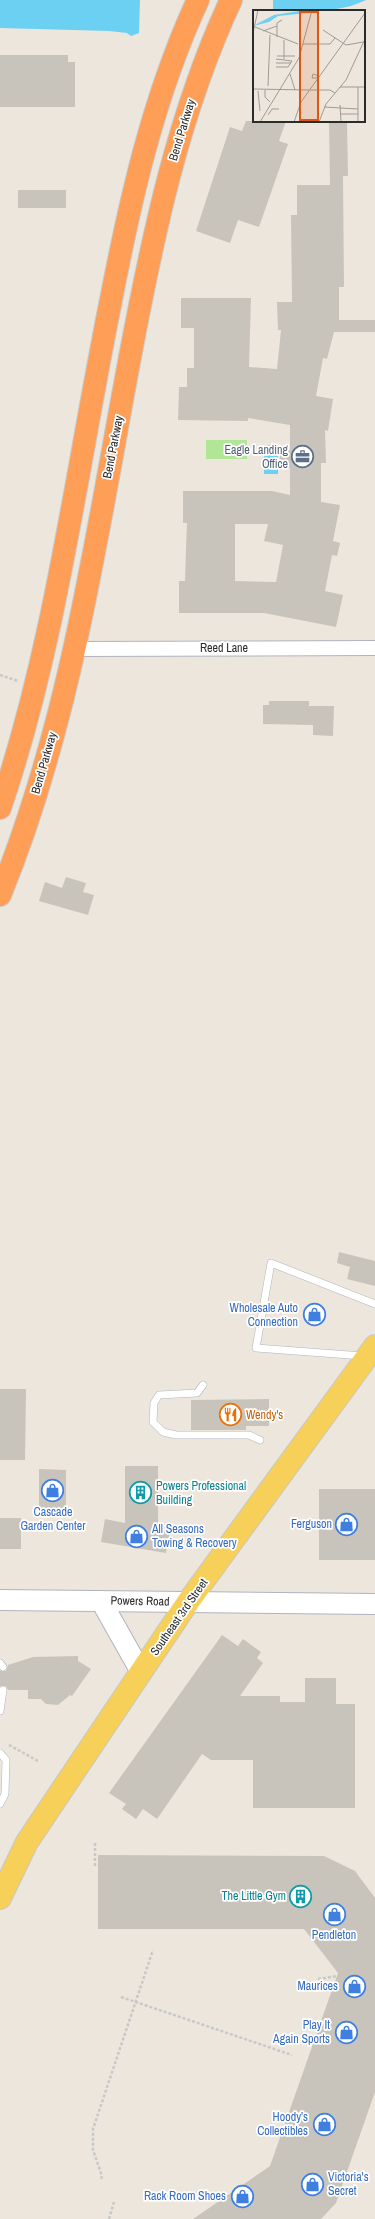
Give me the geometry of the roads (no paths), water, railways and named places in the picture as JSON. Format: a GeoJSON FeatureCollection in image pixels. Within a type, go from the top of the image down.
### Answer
{"type":"FeatureCollection","features":[{"type":"Feature","properties":{"kind":"highway"},"geometry":{"type":"LineString","coordinates":[[0,808],[19,746],[47,630],[113,286],[137,177],[164,84],[198,0]]}},
{"type":"Feature","properties":{"kind":"highway","name":"Bend Parkway"},"geometry":{"type":"LineString","coordinates":[[0,895],[39,784],[74,649],[142,295],[164,194],[191,101],[210,48],[231,0]]}},
{"type":"Feature","properties":{"kind":"main road","name":"Southeast 3rd Street"},"geometry":{"type":"LineString","coordinates":[[0,1898],[27,1842],[188,1602],[371,1351]]}},
{"type":"Feature","properties":{"kind":"main road","name":"Powers Road"},"geometry":{"type":"LineString","coordinates":[[0,1600],[375,1604]]}},
{"type":"Feature","properties":{"kind":"main road"},"geometry":{"type":"LineString","coordinates":[[101,1601],[141,1672]]}},
{"type":"Feature","properties":{"kind":"street","name":"Reed Lane"},"geometry":{"type":"LineString","coordinates":[[74,649],[375,648]]}},
{"type":"Feature","properties":{"kind":"lane"},"geometry":{"type":"LineString","coordinates":[[371,1351],[256,1348],[271,1263],[375,1304]]}},
{"type":"Feature","properties":{"kind":"lane"},"geometry":{"type":"LineString","coordinates":[[203,1385],[197,1392],[159,1395],[154,1403],[153,1422],[163,1432],[176,1435],[249,1435],[260,1440]]}},
{"type":"Feature","properties":{"kind":"lane"},"geometry":{"type":"LineString","coordinates":[[0,1711],[3,1690]]}},
{"type":"Feature","properties":{"kind":"lane"},"geometry":{"type":"LineString","coordinates":[[0,1753],[6,1760],[5,1794],[0,1804]]}},
{"type":"Feature","properties":{"kind":"water"},"geometry":{"type":"Polygon","coordinates":[[[0,0],[140,0],[139,33],[131,36],[127,33],[109,31],[0,28],[0,0]]]}},
{"type":"Feature","properties":{"kind":"water"},"geometry":{"type":"Polygon","coordinates":[[[273,0],[366,0],[344,8],[332,10],[273,10],[273,0]]]}},
{"type":"Feature","properties":{"kind":"water"},"geometry":{"type":"Polygon","coordinates":[[[264,445],[278,445],[278,474],[264,474],[264,445]]]}},
{"type":"Feature","properties":{"kind":"place","name":"Eagle Landing Office"},"geometry":{"type":"Point","coordinates":[303,457]}},
{"type":"Feature","properties":{"kind":"place","name":"Wholesale Auto Connection"},"geometry":{"type":"Point","coordinates":[314,1315]}},
{"type":"Feature","properties":{"kind":"place","name":"Wendy's"},"geometry":{"type":"Point","coordinates":[230,1415]}},
{"type":"Feature","properties":{"kind":"place","name":"Cascade Garden Center"},"geometry":{"type":"Point","coordinates":[53,1491]}},
{"type":"Feature","properties":{"kind":"place","name":"Powers Professional Building"},"geometry":{"type":"Point","coordinates":[141,1493]}},
{"type":"Feature","properties":{"kind":"place","name":"Ferguson"},"geometry":{"type":"Point","coordinates":[347,1524]}},
{"type":"Feature","properties":{"kind":"place","name":"All Seasons Towing & Recovery"},"geometry":{"type":"Point","coordinates":[136,1536]}},
{"type":"Feature","properties":{"kind":"place","name":"The Little Gym"},"geometry":{"type":"Point","coordinates":[301,1896]}},
{"type":"Feature","properties":{"kind":"place","name":"Pendleton"},"geometry":{"type":"Point","coordinates":[334,1914]}},
{"type":"Feature","properties":{"kind":"place","name":"Maurices"},"geometry":{"type":"Point","coordinates":[354,1986]}},
{"type":"Feature","properties":{"kind":"place","name":"Play It Again Sports"},"geometry":{"type":"Point","coordinates":[346,2032]}},
{"type":"Feature","properties":{"kind":"place","name":"Hoody’s Collectibles"},"geometry":{"type":"Point","coordinates":[324,2124]}},
{"type":"Feature","properties":{"kind":"place","name":"Victoria's Secret"},"geometry":{"type":"Point","coordinates":[313,2184]}},
{"type":"Feature","properties":{"kind":"place","name":"Rack Room Shoes"},"geometry":{"type":"Point","coordinates":[242,2196]}}]}
